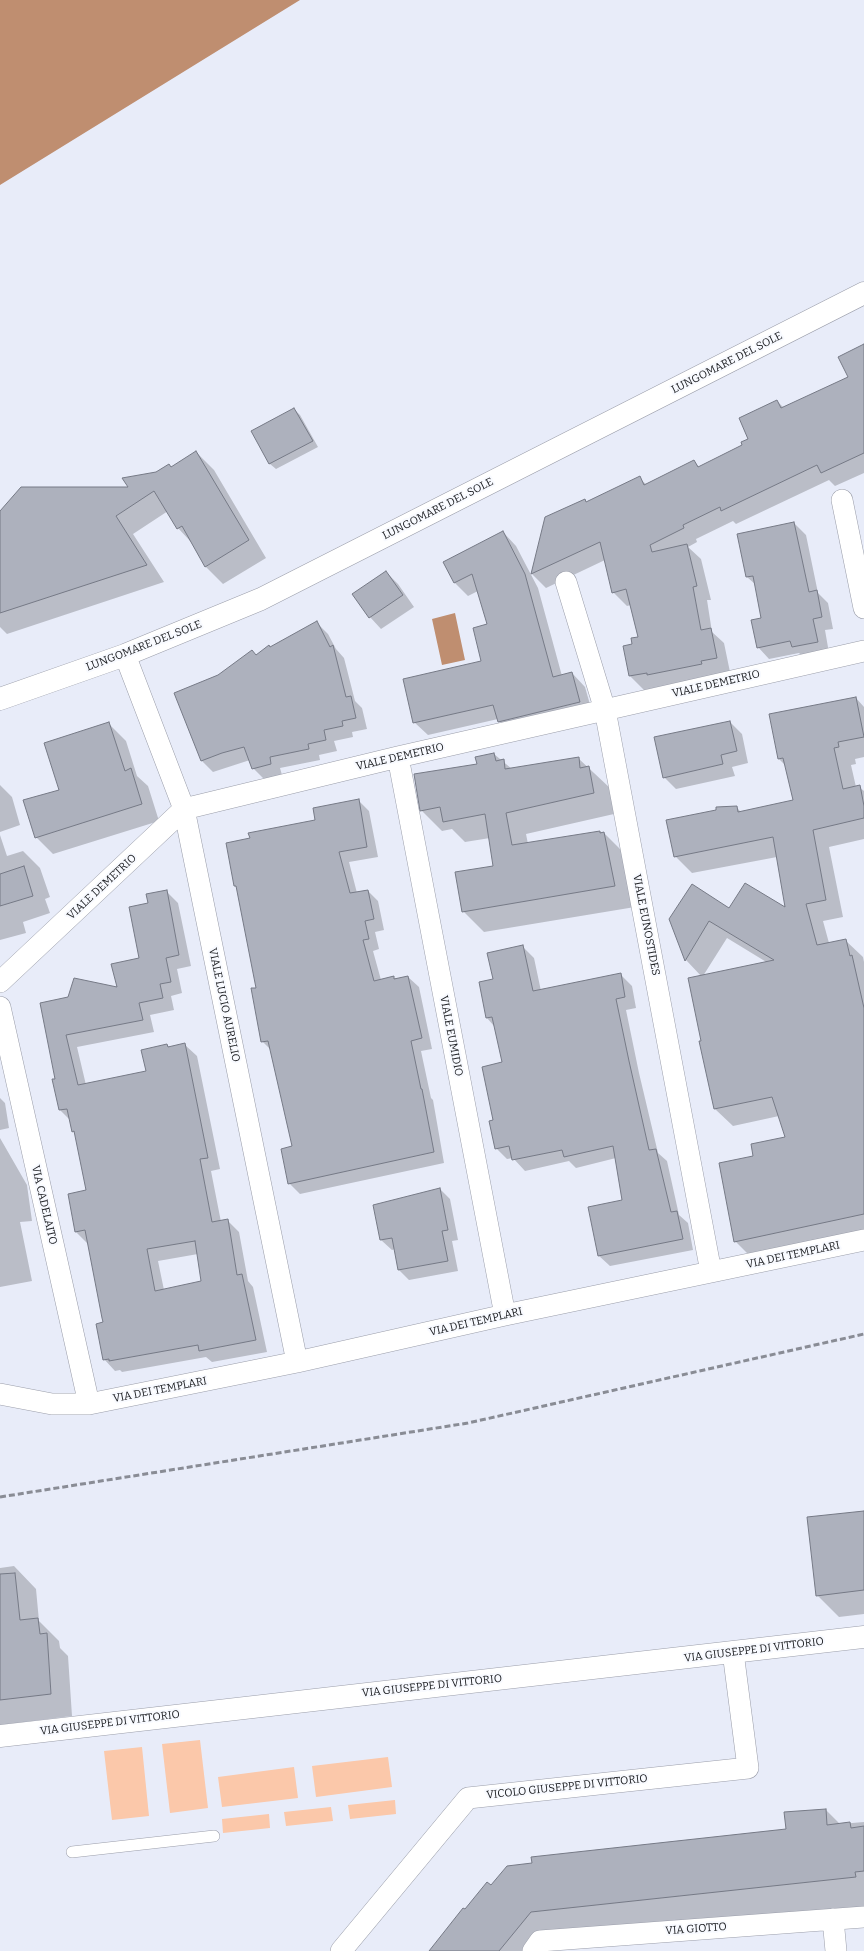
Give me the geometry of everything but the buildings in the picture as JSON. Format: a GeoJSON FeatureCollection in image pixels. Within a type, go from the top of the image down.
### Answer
{"type":"FeatureCollection","features":[{"type":"Feature","properties":{"kind":"street","name":"LUNGOMARE DEL SOLE"},"geometry":{"type":"LineString","coordinates":[[0,699],[125,655],[261,599],[864,294]]}},
{"type":"Feature","properties":{"kind":"street"},"geometry":{"type":"LineString","coordinates":[[842,500],[864,608]]}},
{"type":"Feature","properties":{"kind":"street","name":"VIALE EUNOSTIDES"},"geometry":{"type":"LineString","coordinates":[[566,582],[605,710],[711,1272]]}},
{"type":"Feature","properties":{"kind":"street","name":"VIALE DEMETRIO"},"geometry":{"type":"LineString","coordinates":[[0,982],[184,809],[398,757],[864,651]]}},
{"type":"Feature","properties":{"kind":"street","name":"VIALE LUCIO AURELIO"},"geometry":{"type":"LineString","coordinates":[[125,655],[184,809],[297,1362]]}},
{"type":"Feature","properties":{"kind":"street","name":"VIALE EUMIDIO"},"geometry":{"type":"LineString","coordinates":[[398,757],[505,1315]]}},
{"type":"Feature","properties":{"kind":"street","name":"VIA CADELAITO"},"geometry":{"type":"LineString","coordinates":[[0,1007],[89,1404]]}},
{"type":"Feature","properties":{"kind":"street","name":"VIA DEI TEMPLARI"},"geometry":{"type":"LineString","coordinates":[[0,1394],[52,1404],[89,1404],[297,1362],[505,1315],[864,1240]]}},
{"type":"Feature","properties":{"kind":"street","name":"VIA GIUSEPPE DI VITTORIO"},"geometry":{"type":"LineString","coordinates":[[0,1736],[864,1637]]}},
{"type":"Feature","properties":{"kind":"street","name":"VICOLO GIUSEPPE DI VITTORIO"},"geometry":{"type":"LineString","coordinates":[[341,1951],[468,1798],[748,1768],[733,1652]]}},
{"type":"Feature","properties":{"kind":"street","name":"VIA GIOTTO"},"geometry":{"type":"LineString","coordinates":[[533,1951],[540,1941],[864,1917]]}},
{"type":"Feature","properties":{"kind":"street"},"geometry":{"type":"LineString","coordinates":[[833,1919],[836,1951]]}},
{"type":"Feature","properties":{"kind":"lane"},"geometry":{"type":"LineString","coordinates":[[72,1852],[214,1836]]}},
{"type":"Feature","properties":{"kind":"shaded area"},"geometry":{"type":"Polygon","coordinates":[[[0,0],[300,0],[0,185],[0,0]]]}},
{"type":"Feature","properties":{"kind":"shaded area"},"geometry":{"type":"Polygon","coordinates":[[[455,613],[465,660],[442,665],[432,619],[455,613]]]}},
{"type":"Feature","properties":{"kind":"shaded area"},"geometry":{"type":"Polygon","coordinates":[[[200,1740],[208,1808],[170,1813],[162,1744],[200,1740]]]}},
{"type":"Feature","properties":{"kind":"shaded area"},"geometry":{"type":"Polygon","coordinates":[[[142,1747],[149,1816],[112,1820],[104,1751],[142,1747]]]}},
{"type":"Feature","properties":{"kind":"shaded area"},"geometry":{"type":"Polygon","coordinates":[[[388,1757],[392,1787],[316,1797],[312,1766],[388,1757]]]}},
{"type":"Feature","properties":{"kind":"shaded area"},"geometry":{"type":"Polygon","coordinates":[[[294,1767],[298,1798],[222,1807],[218,1777],[294,1767]]]}},
{"type":"Feature","properties":{"kind":"shaded area"},"geometry":{"type":"Polygon","coordinates":[[[395,1800],[396,1814],[350,1819],[348,1805],[395,1800]]]}},
{"type":"Feature","properties":{"kind":"shaded area"},"geometry":{"type":"Polygon","coordinates":[[[331,1807],[333,1821],[286,1826],[284,1812],[331,1807]]]}},
{"type":"Feature","properties":{"kind":"shaded area"},"geometry":{"type":"Polygon","coordinates":[[[269,1814],[270,1828],[223,1833],[222,1819],[269,1814]]]}},
{"type":"Feature","properties":{"kind":"railway"},"geometry":{"type":"LineString","coordinates":[[0,1497],[468,1423],[864,1334]]}}]}
